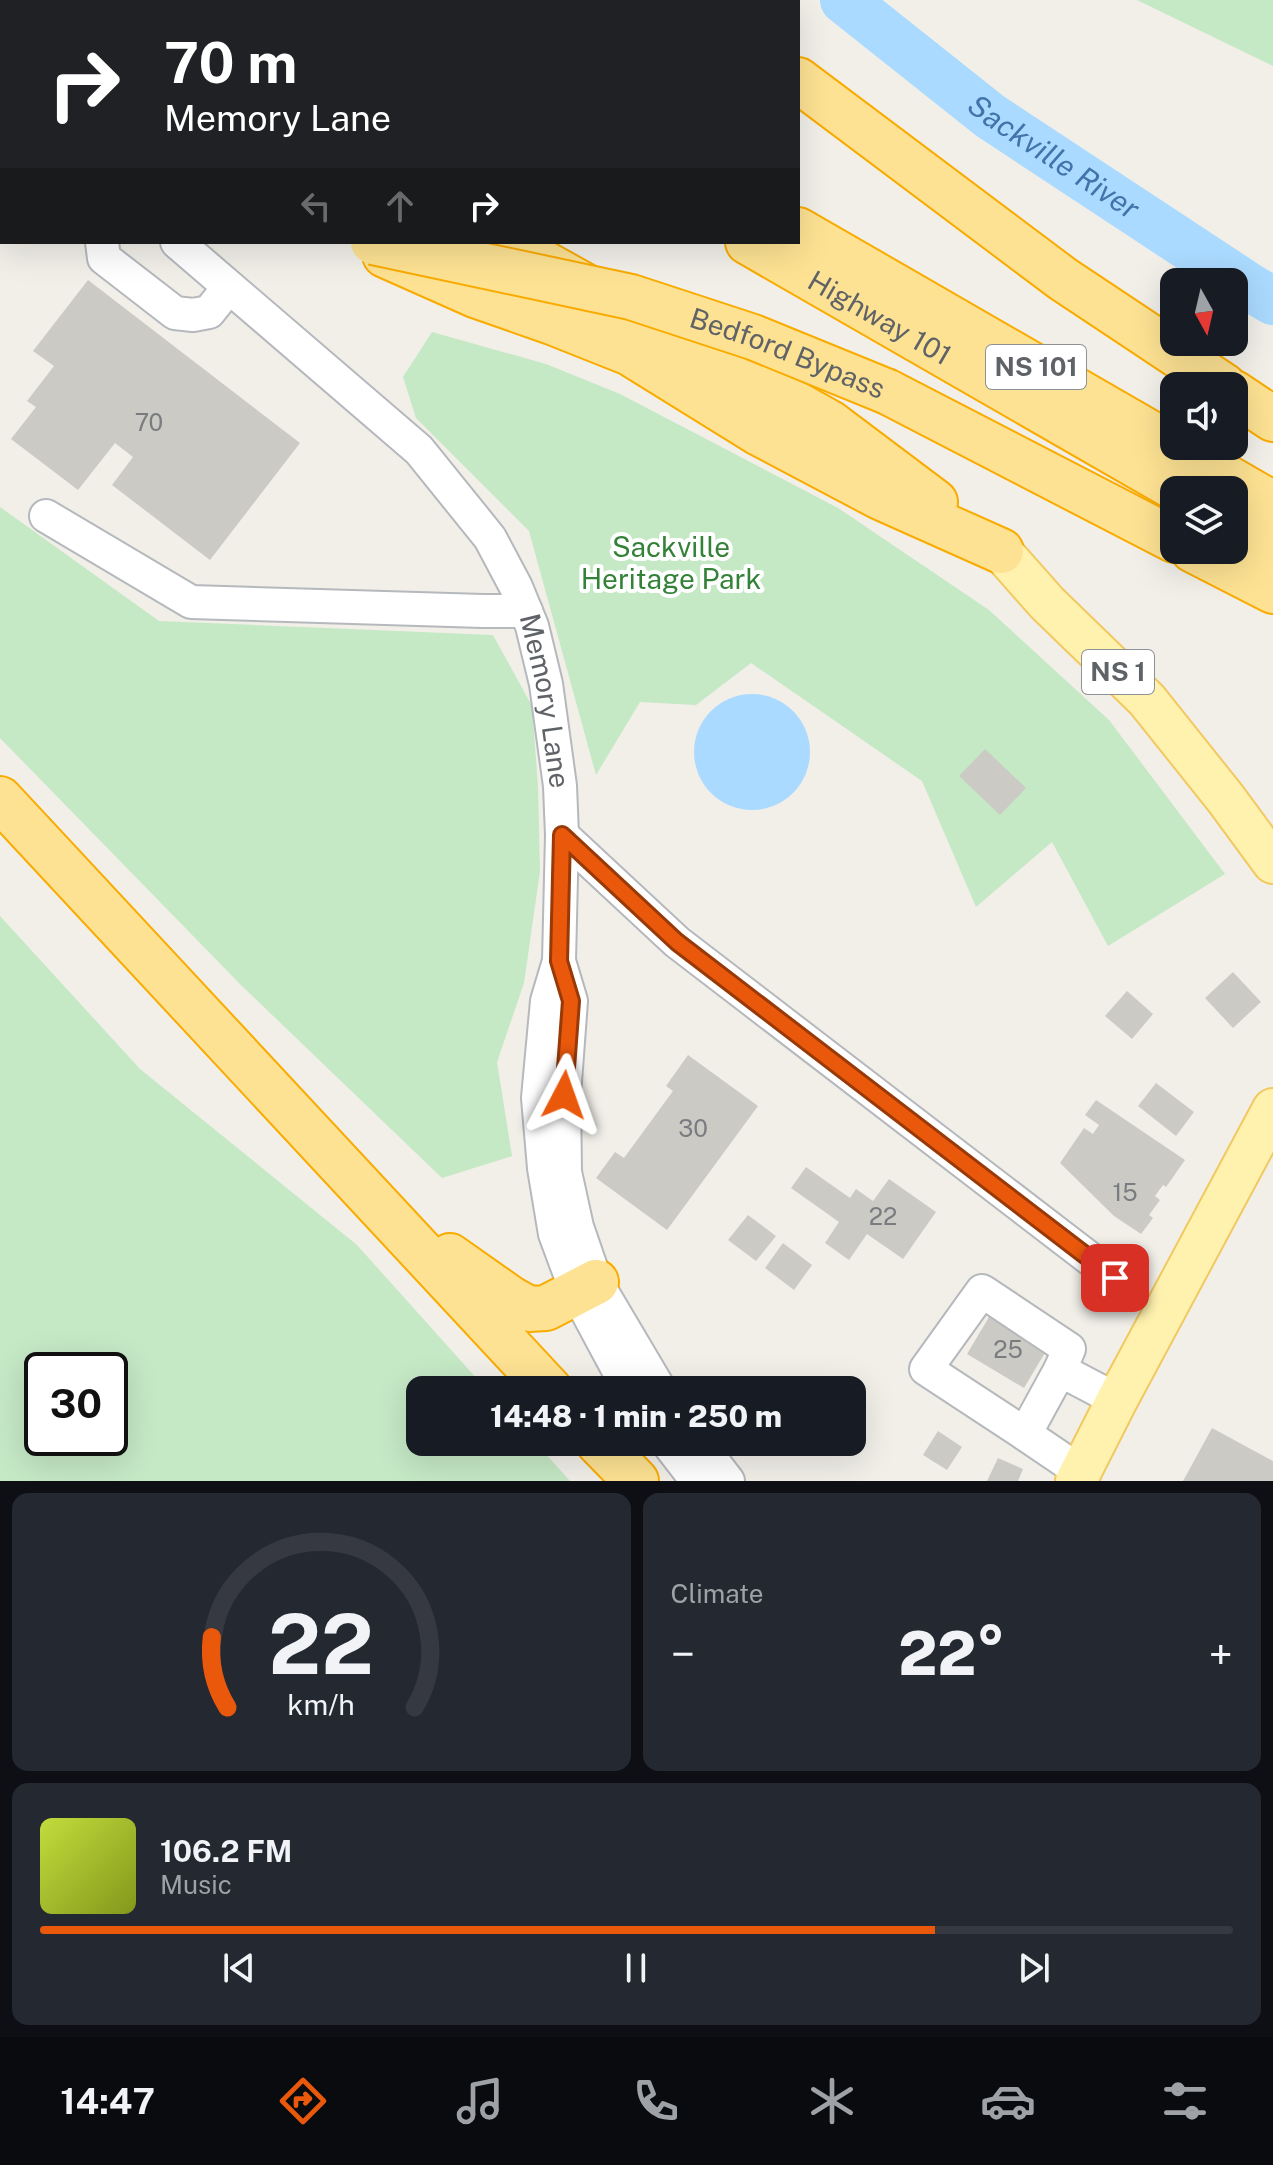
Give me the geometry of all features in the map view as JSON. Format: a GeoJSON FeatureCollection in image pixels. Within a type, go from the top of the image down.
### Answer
{"type":"FeatureCollection","features":[{"type":"Feature","properties":{"kind":"highway"},"geometry":{"type":"LineString","coordinates":[[800,82],[1063,279],[1203,372]]}},
{"type":"Feature","properties":{"kind":"highway","name":"Highway 101"},"geometry":{"type":"LineString","coordinates":[[800,231],[1273,504]]}},
{"type":"Feature","properties":{"kind":"highway"},"geometry":{"type":"LineString","coordinates":[[360,244],[475,295],[630,353],[759,433],[880,497],[1001,551]]}},
{"type":"Feature","properties":{"kind":"highway","name":"Bedford Bypass"},"geometry":{"type":"LineString","coordinates":[[382,244],[631,297],[753,337],[888,392],[1160,533]]}},
{"type":"Feature","properties":{"kind":"highway"},"geometry":{"type":"LineString","coordinates":[[510,244],[830,423],[1001,551]]}},
{"type":"Feature","properties":{"kind":"highway","name":"Highway 101"},"geometry":{"type":"LineString","coordinates":[[751,244],[1160,479]]}},
{"type":"Feature","properties":{"kind":"highway"},"geometry":{"type":"LineString","coordinates":[[1248,402],[1273,419]]}},
{"type":"Feature","properties":{"kind":"highway"},"geometry":{"type":"LineString","coordinates":[[1248,530],[1273,544]]}},
{"type":"Feature","properties":{"kind":"highway"},"geometry":{"type":"LineString","coordinates":[[1220,564],[1273,591]]}},
{"type":"Feature","properties":{"kind":"highway"},"geometry":{"type":"LineString","coordinates":[[0,799],[537,1376]]}},
{"type":"Feature","properties":{"kind":"highway"},"geometry":{"type":"LineString","coordinates":[[377,1203],[529,1309],[546,1308],[587,1288]]}},
{"type":"Feature","properties":{"kind":"highway"},"geometry":{"type":"LineString","coordinates":[[612,1456],[636,1481]]}},
{"type":"Feature","properties":{"kind":"main road","name":"NS 1"},"geometry":{"type":"LineString","coordinates":[[1001,551],[1047,603],[1147,700],[1273,863]]}},
{"type":"Feature","properties":{"kind":"main road"},"geometry":{"type":"LineString","coordinates":[[1226,799],[1273,826]]}},
{"type":"Feature","properties":{"kind":"main road"},"geometry":{"type":"LineString","coordinates":[[1078,1477],[1273,1109]]}},
{"type":"Feature","properties":{"kind":"street"},"geometry":{"type":"LineString","coordinates":[[102,244],[104,258],[175,313],[193,315],[209,312],[229,287]]}},
{"type":"Feature","properties":{"kind":"street","name":"Memory Lane"},"geometry":{"type":"LineString","coordinates":[[179,244],[419,450],[490,538],[532,626],[546,684],[560,786],[562,835],[559,961],[547,1001],[538,1098],[544,1168],[555,1234],[587,1288]]}},
{"type":"Feature","properties":{"kind":"street"},"geometry":{"type":"LineString","coordinates":[[46,516],[191,602],[526,611]]}},
{"type":"Feature","properties":{"kind":"street"},"geometry":{"type":"LineString","coordinates":[[562,835],[677,942],[1115,1278]]}},
{"type":"Feature","properties":{"kind":"street"},"geometry":{"type":"LineString","coordinates":[[587,1288],[623,1376]]}},
{"type":"Feature","properties":{"kind":"street"},"geometry":{"type":"LineString","coordinates":[[587,1288],[650,1376]]}},
{"type":"Feature","properties":{"kind":"street"},"geometry":{"type":"LineString","coordinates":[[1025,1434],[1069,1349],[982,1291],[926,1369],[1025,1434],[1078,1477]]}},
{"type":"Feature","properties":{"kind":"street"},"geometry":{"type":"LineString","coordinates":[[1060,1370],[1117,1400]]}},
{"type":"Feature","properties":{"kind":"street"},"geometry":{"type":"LineString","coordinates":[[678,1456],[697,1481]]}},
{"type":"Feature","properties":{"kind":"street"},"geometry":{"type":"LineString","coordinates":[[709,1456],[728,1481]]}},
{"type":"Feature","properties":{"kind":"green space"},"geometry":{"type":"Polygon","coordinates":[[[1137,0],[1273,0],[1273,66],[1137,0]]]}},
{"type":"Feature","properties":{"kind":"green space","name":"Sackville Heritage Park"},"geometry":{"type":"Polygon","coordinates":[[[432,332],[546,364],[620,394],[838,508],[989,610],[1109,720],[1225,874],[1108,946],[1052,842],[976,907],[922,781],[751,663],[696,705],[640,702],[596,775],[529,531],[416,418],[403,377],[432,332]]]}},
{"type":"Feature","properties":{"kind":"green space"},"geometry":{"type":"Polygon","coordinates":[[[0,507],[159,621],[493,635],[532,706],[538,786],[540,871],[524,983],[497,1062],[512,1156],[442,1178],[241,985],[0,738],[0,507]]]}},
{"type":"Feature","properties":{"kind":"green space"},"geometry":{"type":"Polygon","coordinates":[[[0,916],[140,1069],[357,1245],[474,1376],[406,1376],[406,1456],[548,1456],[570,1481],[0,1481],[0,916]]]}},
{"type":"Feature","properties":{"kind":"water"},"geometry":{"type":"Polygon","coordinates":[[[752,694],[774,698],[793,711],[806,730],[810,752],[806,774],[793,793],[774,806],[752,810],[730,806],[711,793],[698,774],[694,752],[698,730],[711,711],[730,698],[752,694]]]}},
{"type":"Feature","properties":{"kind":"building"},"geometry":{"type":"Polygon","coordinates":[[[88,280],[300,443],[210,560],[112,485],[133,457],[115,443],[78,490],[11,439],[36,407],[27,401],[54,366],[33,351],[88,280]]]}},
{"type":"Feature","properties":{"kind":"building"},"geometry":{"type":"Polygon","coordinates":[[[985,749],[1026,788],[1000,815],[959,776],[985,749]]]}},
{"type":"Feature","properties":{"kind":"building"},"geometry":{"type":"Polygon","coordinates":[[[1233,972],[1261,1002],[1233,1028],[1205,998],[1233,972]]]}},
{"type":"Feature","properties":{"kind":"building"},"geometry":{"type":"Polygon","coordinates":[[[1127,991],[1153,1014],[1132,1039],[1105,1016],[1127,991]]]}},
{"type":"Feature","properties":{"kind":"building"},"geometry":{"type":"Polygon","coordinates":[[[688,1055],[758,1106],[667,1230],[596,1178],[615,1152],[624,1158],[673,1091],[666,1086],[688,1055]]]}},
{"type":"Feature","properties":{"kind":"building"},"geometry":{"type":"Polygon","coordinates":[[[1156,1083],[1194,1112],[1176,1136],[1138,1106],[1156,1083]]]}},
{"type":"Feature","properties":{"kind":"building"},"geometry":{"type":"Polygon","coordinates":[[[1096,1100],[1185,1160],[1166,1187],[1163,1185],[1155,1196],[1160,1200],[1149,1215],[1153,1218],[1141,1234],[1114,1216],[1060,1163],[1084,1128],[1093,1134],[1099,1125],[1085,1115],[1096,1100]]]}},
{"type":"Feature","properties":{"kind":"building"},"geometry":{"type":"Polygon","coordinates":[[[806,1167],[850,1198],[856,1189],[873,1201],[889,1179],[936,1212],[903,1259],[867,1234],[849,1260],[825,1243],[839,1222],[791,1188],[806,1167]]]}},
{"type":"Feature","properties":{"kind":"building"},"geometry":{"type":"Polygon","coordinates":[[[748,1215],[776,1236],[756,1261],[728,1240],[748,1215]]]}},
{"type":"Feature","properties":{"kind":"building"},"geometry":{"type":"Polygon","coordinates":[[[783,1243],[812,1265],[794,1290],[765,1268],[783,1243]]]}},
{"type":"Feature","properties":{"kind":"building"},"geometry":{"type":"Polygon","coordinates":[[[992,1312],[1049,1346],[1024,1388],[967,1354],[992,1312]]]}},
{"type":"Feature","properties":{"kind":"building"},"geometry":{"type":"Polygon","coordinates":[[[1212,1428],[1273,1461],[1273,1481],[1183,1481],[1212,1428]]]}},
{"type":"Feature","properties":{"kind":"building"},"geometry":{"type":"Polygon","coordinates":[[[938,1431],[962,1447],[947,1470],[923,1455],[938,1431]]]}},
{"type":"Feature","properties":{"kind":"building"},"geometry":{"type":"Polygon","coordinates":[[[998,1458],[1023,1469],[1018,1481],[987,1481],[998,1458]]]}},
{"type":"Feature","properties":{"kind":"waterway","name":"Sackville River"},"geometry":{"type":"LineString","coordinates":[[844,0],[990,116],[1273,301]]}},
{"type":"Feature","properties":{"kind":"route"},"geometry":{"type":"LineString","coordinates":[[564,1095],[571,1001],[559,961],[562,835],[677,942],[1115,1278]]}}]}
